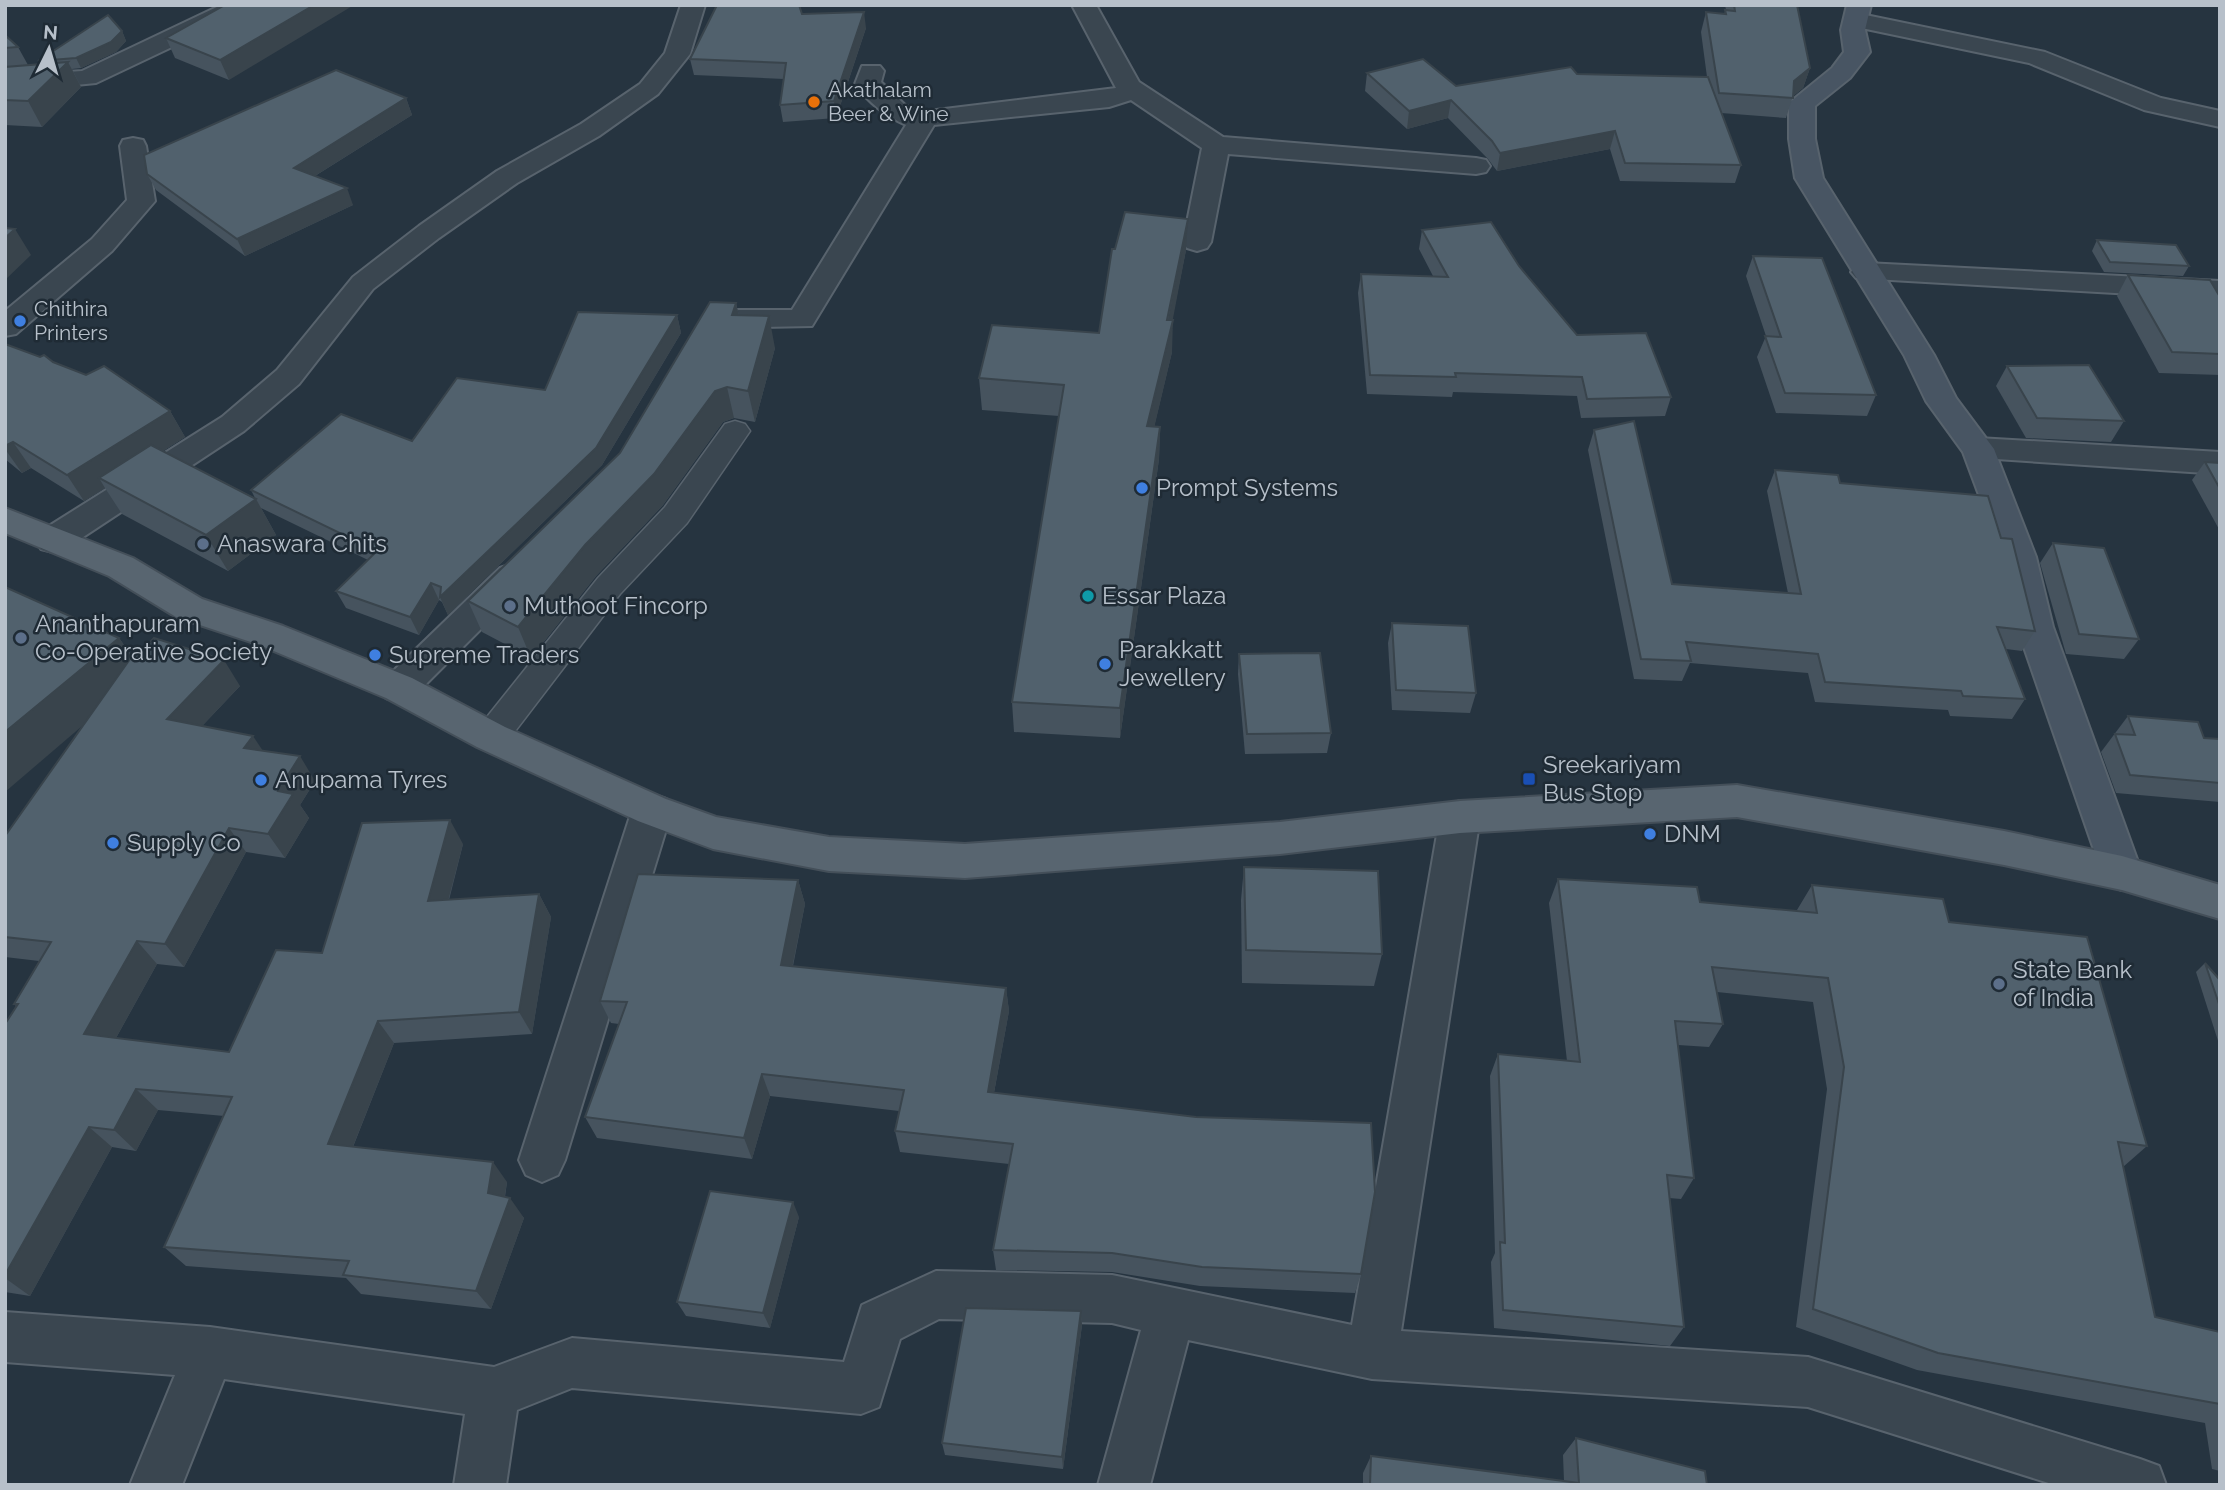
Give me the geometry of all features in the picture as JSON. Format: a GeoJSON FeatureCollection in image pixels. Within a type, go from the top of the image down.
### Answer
{"type":"FeatureCollection","features":[{"type":"Feature","properties":{"kind":"main road"},"geometry":{"type":"LineString","coordinates":[[5,520],[121,568],[189,608],[270,635],[399,688],[491,737],[652,810],[713,833],[830,854],[965,861],[1095,849],[1280,838],[1460,817],[1737,801],[2004,848],[2122,873],[2220,902]]}},
{"type":"Feature","properties":{"kind":"street"},"geometry":{"type":"LineString","coordinates":[[5,84],[87,78],[241,5]]}},
{"type":"Feature","properties":{"kind":"street"},"geometry":{"type":"LineString","coordinates":[[53,540],[233,424],[288,377],[363,283],[429,232],[507,177],[590,130],[649,89],[677,54],[693,5]]}},
{"type":"Feature","properties":{"kind":"street"},"geometry":{"type":"LineString","coordinates":[[1084,5],[1129,88],[1216,145],[1476,166]]}},
{"type":"Feature","properties":{"kind":"street"},"geometry":{"type":"LineString","coordinates":[[2122,873],[2035,627],[2019,557],[1978,449],[1942,401],[1919,355],[1809,178],[1802,139],[1802,103],[1841,74],[1857,52],[1853,30],[1858,13],[2036,57],[2153,104],[2220,120]]}},
{"type":"Feature","properties":{"kind":"street"},"geometry":{"type":"LineString","coordinates":[[871,71],[868,84],[895,111],[921,122]]}},
{"type":"Feature","properties":{"kind":"street"},"geometry":{"type":"LineString","coordinates":[[695,342],[708,318],[801,319],[921,122],[942,115],[1109,99],[1124,95],[1129,88]]}},
{"type":"Feature","properties":{"kind":"street"},"geometry":{"type":"LineString","coordinates":[[1197,242],[1216,145]]}},
{"type":"Feature","properties":{"kind":"street"},"geometry":{"type":"LineString","coordinates":[[5,327],[103,245],[141,201],[133,146]]}},
{"type":"Feature","properties":{"kind":"street"},"geometry":{"type":"LineString","coordinates":[[1866,272],[2220,290]]}},
{"type":"Feature","properties":{"kind":"street"},"geometry":{"type":"LineString","coordinates":[[1978,449],[2220,463]]}},
{"type":"Feature","properties":{"kind":"street"},"geometry":{"type":"LineString","coordinates":[[399,688],[537,553]]}},
{"type":"Feature","properties":{"kind":"street"},"geometry":{"type":"LineString","coordinates":[[542,1160],[652,810]]}},
{"type":"Feature","properties":{"kind":"street"},"geometry":{"type":"LineString","coordinates":[[1372,1354],[1460,817]]}},
{"type":"Feature","properties":{"kind":"street"},"geometry":{"type":"LineString","coordinates":[[5,1337],[210,1352],[494,1393],[572,1363],[861,1389],[880,1324],[936,1295],[1112,1299],[1372,1354],[1808,1382],[2140,1485]]}},
{"type":"Feature","properties":{"kind":"street"},"geometry":{"type":"LineString","coordinates":[[1124,1485],[1171,1312]]}},
{"type":"Feature","properties":{"kind":"street"},"geometry":{"type":"LineString","coordinates":[[156,1485],[210,1352]]}},
{"type":"Feature","properties":{"kind":"street"},"geometry":{"type":"LineString","coordinates":[[480,1485],[494,1393]]}},
{"type":"Feature","properties":{"kind":"lane"},"geometry":{"type":"LineString","coordinates":[[491,737],[609,586],[676,515],[735,431]]}},
{"type":"Feature","properties":{"kind":"building"},"geometry":{"type":"Polygon","coordinates":[[[225,5],[314,5],[220,60],[166,38],[225,5]]]}},
{"type":"Feature","properties":{"kind":"building"},"geometry":{"type":"Polygon","coordinates":[[[717,5],[799,5],[802,14],[864,12],[834,101],[780,105],[786,63],[690,59],[717,5]]]}},
{"type":"Feature","properties":{"kind":"building"},"geometry":{"type":"Polygon","coordinates":[[[1734,5],[1797,5],[1810,68],[1794,81],[1793,98],[1719,93],[1706,12],[1726,14],[1725,10],[1735,11],[1734,5]]]}},
{"type":"Feature","properties":{"kind":"building"},"geometry":{"type":"Polygon","coordinates":[[[108,15],[122,31],[111,42],[76,58],[38,61],[108,15]]]}},
{"type":"Feature","properties":{"kind":"building"},"geometry":{"type":"Polygon","coordinates":[[[5,35],[18,47],[5,48],[5,35]]]}},
{"type":"Feature","properties":{"kind":"building"},"geometry":{"type":"Polygon","coordinates":[[[1423,59],[1456,86],[1571,67],[1577,74],[1708,77],[1741,165],[1625,163],[1615,131],[1500,153],[1492,141],[1451,100],[1409,111],[1367,73],[1423,59]]]}},
{"type":"Feature","properties":{"kind":"building"},"geometry":{"type":"Polygon","coordinates":[[[68,62],[28,101],[5,100],[5,67],[68,62]]]}},
{"type":"Feature","properties":{"kind":"building"},"geometry":{"type":"Polygon","coordinates":[[[336,70],[406,98],[294,168],[347,188],[237,239],[147,174],[144,155],[336,70]]]}},
{"type":"Feature","properties":{"kind":"building"},"geometry":{"type":"Polygon","coordinates":[[[1125,212],[1188,219],[1167,320],[1173,320],[1147,426],[1160,427],[1120,708],[1012,702],[1064,385],[979,378],[992,325],[1099,333],[1112,249],[1115,249],[1125,212]]]}},
{"type":"Feature","properties":{"kind":"building"},"geometry":{"type":"Polygon","coordinates":[[[1491,222],[1519,266],[1577,335],[1646,333],[1671,397],[1587,399],[1582,377],[1455,373],[1456,377],[1370,375],[1361,274],[1448,277],[1422,230],[1491,222]]]}},
{"type":"Feature","properties":{"kind":"building"},"geometry":{"type":"Polygon","coordinates":[[[5,228],[15,229],[5,238],[5,228]]]}},
{"type":"Feature","properties":{"kind":"building"},"geometry":{"type":"Polygon","coordinates":[[[2097,240],[2176,245],[2189,266],[2110,262],[2097,240]]]}},
{"type":"Feature","properties":{"kind":"building"},"geometry":{"type":"Polygon","coordinates":[[[1753,256],[1822,258],[1876,395],[1785,393],[1765,336],[1781,337],[1753,256]]]}},
{"type":"Feature","properties":{"kind":"building"},"geometry":{"type":"Polygon","coordinates":[[[2128,275],[2210,280],[2220,297],[2220,354],[2172,352],[2128,275]]]}},
{"type":"Feature","properties":{"kind":"building"},"geometry":{"type":"Polygon","coordinates":[[[710,302],[736,303],[732,315],[769,316],[748,391],[727,387],[715,391],[654,474],[585,545],[518,627],[468,601],[620,453],[710,302]]]}},
{"type":"Feature","properties":{"kind":"building"},"geometry":{"type":"Polygon","coordinates":[[[578,312],[677,315],[596,448],[440,597],[441,587],[431,583],[410,617],[336,591],[377,551],[251,490],[341,414],[412,441],[457,378],[545,390],[578,312]]]}},
{"type":"Feature","properties":{"kind":"building"},"geometry":{"type":"Polygon","coordinates":[[[5,344],[40,357],[44,355],[53,362],[86,375],[104,366],[170,411],[67,475],[13,442],[5,446],[5,344]]]}},
{"type":"Feature","properties":{"kind":"building"},"geometry":{"type":"Polygon","coordinates":[[[2089,365],[2124,421],[2037,418],[2007,366],[2089,365]]]}},
{"type":"Feature","properties":{"kind":"building"},"geometry":{"type":"Polygon","coordinates":[[[1634,421],[1672,584],[1801,594],[1775,470],[1838,475],[1840,483],[1988,496],[2001,538],[2012,539],[2035,631],[1997,627],[2025,699],[1963,696],[1961,691],[1825,682],[1818,654],[1686,642],[1691,661],[1641,659],[1594,430],[1634,421]]]}},
{"type":"Feature","properties":{"kind":"building"},"geometry":{"type":"Polygon","coordinates":[[[151,445],[256,499],[206,535],[99,478],[151,445]]]}},
{"type":"Feature","properties":{"kind":"building"},"geometry":{"type":"Polygon","coordinates":[[[2205,462],[2220,463],[2220,489],[2205,462]]]}},
{"type":"Feature","properties":{"kind":"building"},"geometry":{"type":"Polygon","coordinates":[[[2053,543],[2104,548],[2139,639],[2079,634],[2053,543]]]}},
{"type":"Feature","properties":{"kind":"building"},"geometry":{"type":"Polygon","coordinates":[[[5,587],[119,638],[5,732],[5,587]]]}},
{"type":"Feature","properties":{"kind":"building"},"geometry":{"type":"Polygon","coordinates":[[[1392,623],[1468,626],[1476,693],[1396,690],[1392,623]]]}},
{"type":"Feature","properties":{"kind":"building"},"geometry":{"type":"Polygon","coordinates":[[[154,638],[224,660],[167,719],[253,736],[244,748],[300,756],[278,791],[293,794],[268,834],[229,828],[165,944],[137,941],[84,1034],[229,1052],[276,950],[322,953],[362,823],[450,820],[428,901],[539,894],[519,1012],[378,1021],[328,1144],[493,1162],[488,1193],[510,1198],[476,1291],[343,1275],[349,1261],[164,1247],[232,1097],[136,1089],[114,1130],[89,1127],[5,1275],[5,1024],[51,942],[5,937],[5,836],[135,652],[139,654],[154,638]]]}},
{"type":"Feature","properties":{"kind":"building"},"geometry":{"type":"Polygon","coordinates":[[[1320,653],[1331,733],[1247,734],[1239,654],[1320,653]]]}},
{"type":"Feature","properties":{"kind":"building"},"geometry":{"type":"Polygon","coordinates":[[[2128,716],[2198,722],[2204,738],[2220,739],[2220,783],[2130,775],[2115,734],[2135,735],[2128,716]]]}},
{"type":"Feature","properties":{"kind":"building"},"geometry":{"type":"Polygon","coordinates":[[[1244,867],[1378,871],[1382,954],[1246,950],[1244,867]]]}},
{"type":"Feature","properties":{"kind":"building"},"geometry":{"type":"Polygon","coordinates":[[[638,874],[798,880],[781,965],[1006,988],[988,1092],[1196,1117],[1371,1123],[1375,1192],[1361,1274],[1202,1267],[1112,1253],[993,1250],[1013,1144],[895,1131],[904,1090],[762,1074],[744,1138],[585,1117],[627,1002],[600,1001],[638,874]]]}},
{"type":"Feature","properties":{"kind":"building"},"geometry":{"type":"Polygon","coordinates":[[[1558,879],[1697,887],[1700,902],[1817,913],[1812,885],[1943,899],[1949,922],[2087,937],[2147,1146],[2118,1142],[2155,1317],[2220,1332],[2220,1404],[1938,1353],[1813,1309],[1844,1067],[1828,978],[1712,967],[1723,1024],[1675,1021],[1694,1178],[1667,1175],[1684,1327],[1503,1310],[1500,1242],[1505,1243],[1498,1054],[1580,1062],[1558,879]]]}},
{"type":"Feature","properties":{"kind":"building"},"geometry":{"type":"Polygon","coordinates":[[[2205,963],[2220,980],[2220,1007],[2205,963]]]}},
{"type":"Feature","properties":{"kind":"building"},"geometry":{"type":"Polygon","coordinates":[[[710,1191],[793,1202],[763,1313],[677,1302],[710,1191]]]}},
{"type":"Feature","properties":{"kind":"building"},"geometry":{"type":"Polygon","coordinates":[[[966,1308],[1081,1311],[1062,1457],[942,1443],[966,1308]]]}},
{"type":"Feature","properties":{"kind":"building"},"geometry":{"type":"Polygon","coordinates":[[[1576,1438],[1705,1471],[1707,1485],[1370,1485],[1371,1456],[1579,1483],[1576,1438]]]}},
{"type":"Feature","properties":{"kind":"place","name":"Akathalam Beer & Wine"},"geometry":{"type":"Point","coordinates":[814,102]}},
{"type":"Feature","properties":{"kind":"place","name":"Chithira Printers"},"geometry":{"type":"Point","coordinates":[20,321]}},
{"type":"Feature","properties":{"kind":"place","name":"Prompt Systems"},"geometry":{"type":"Point","coordinates":[1142,488]}},
{"type":"Feature","properties":{"kind":"place","name":"Anaswara Chits"},"geometry":{"type":"Point","coordinates":[203,544]}},
{"type":"Feature","properties":{"kind":"place","name":"Essar Plaza"},"geometry":{"type":"Point","coordinates":[1088,596]}},
{"type":"Feature","properties":{"kind":"place","name":"Muthoot Fincorp"},"geometry":{"type":"Point","coordinates":[510,606]}},
{"type":"Feature","properties":{"kind":"place","name":"Ananthapuram Co-Operative Society"},"geometry":{"type":"Point","coordinates":[21,638]}},
{"type":"Feature","properties":{"kind":"place","name":"Supreme Traders"},"geometry":{"type":"Point","coordinates":[375,655]}},
{"type":"Feature","properties":{"kind":"place","name":"Parakkatt Jewellery"},"geometry":{"type":"Point","coordinates":[1105,664]}},
{"type":"Feature","properties":{"kind":"place","name":"Sreekariyam Bus Stop"},"geometry":{"type":"Point","coordinates":[1529,779]}},
{"type":"Feature","properties":{"kind":"place","name":"Anupama Tyres"},"geometry":{"type":"Point","coordinates":[261,780]}},
{"type":"Feature","properties":{"kind":"place","name":"DNM"},"geometry":{"type":"Point","coordinates":[1650,834]}},
{"type":"Feature","properties":{"kind":"place","name":"Supply Co"},"geometry":{"type":"Point","coordinates":[113,843]}},
{"type":"Feature","properties":{"kind":"place","name":"State Bank of India"},"geometry":{"type":"Point","coordinates":[1999,984]}}]}
